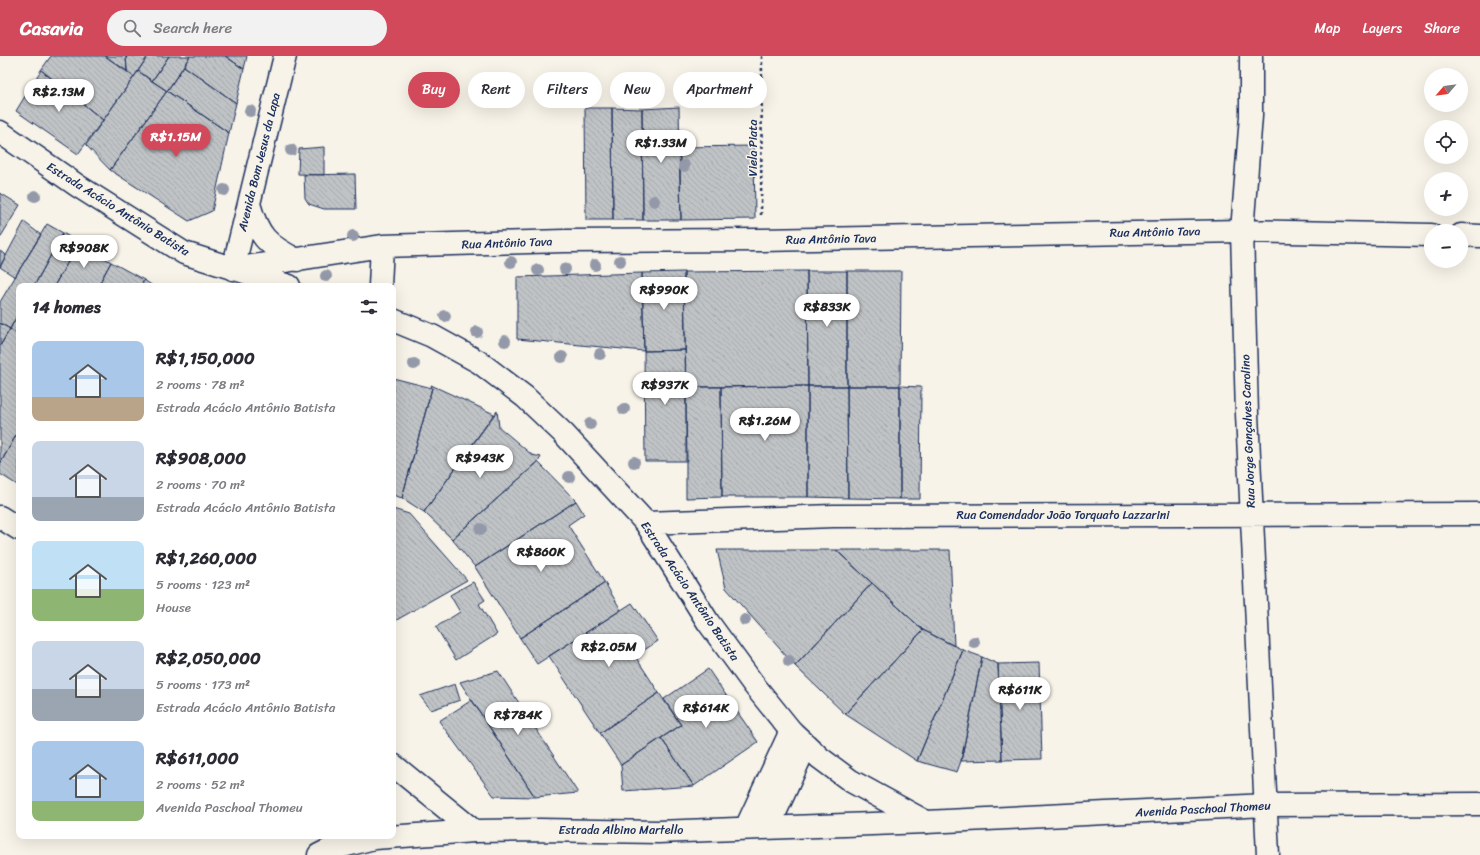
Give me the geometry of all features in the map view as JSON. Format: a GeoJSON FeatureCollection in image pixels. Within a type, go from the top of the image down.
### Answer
{"type":"FeatureCollection","features":[{"type":"Feature","properties":{"kind":"street","name":"Avenida Bom Jesus da Lapa"},"geometry":{"type":"LineString","coordinates":[[233,269],[285,56]]}},
{"type":"Feature","properties":{"kind":"street","name":"Rua Jorge Gonçalves Carolino"},"geometry":{"type":"LineString","coordinates":[[1251,56],[1251,116],[1242,231],[1247,414],[1268,855]]}},
{"type":"Feature","properties":{"kind":"street","name":"Estrada Acácio Antônio Batista"},"geometry":{"type":"LineString","coordinates":[[0,132],[78,186],[184,253],[279,283]]}},
{"type":"Feature","properties":{"kind":"street"},"geometry":{"type":"LineString","coordinates":[[249,204],[255,225],[267,241],[280,252],[297,260]]}},
{"type":"Feature","properties":{"kind":"street","name":"Rua Antônio Tava"},"geometry":{"type":"LineString","coordinates":[[233,269],[382,246],[1242,231],[1424,235]]}},
{"type":"Feature","properties":{"kind":"street"},"geometry":{"type":"LineString","coordinates":[[1468,235],[1480,236]]}},
{"type":"Feature","properties":{"kind":"street"},"geometry":{"type":"LineString","coordinates":[[380,283],[382,246]]}},
{"type":"Feature","properties":{"kind":"street","name":"Estrada Acácio Antônio Batista"},"geometry":{"type":"LineString","coordinates":[[396,321],[432,336],[479,362],[525,397],[564,434],[646,523],[708,622],[754,685],[798,738],[820,758],[851,781],[926,822]]}},
{"type":"Feature","properties":{"kind":"street","name":"Rua Comendador João Torquato Lazzarini"},"geometry":{"type":"LineString","coordinates":[[646,523],[833,516],[1480,514]]}},
{"type":"Feature","properties":{"kind":"street"},"geometry":{"type":"LineString","coordinates":[[0,517],[16,527]]}},
{"type":"Feature","properties":{"kind":"street"},"geometry":{"type":"LineString","coordinates":[[768,828],[798,738]]}},
{"type":"Feature","properties":{"kind":"street"},"geometry":{"type":"LineString","coordinates":[[746,828],[798,738]]}},
{"type":"Feature","properties":{"kind":"street"},"geometry":{"type":"LineString","coordinates":[[396,767],[474,831]]}},
{"type":"Feature","properties":{"kind":"street","name":"Avenida Paschoal Thomeu"},"geometry":{"type":"LineString","coordinates":[[926,822],[1266,805],[1480,804]]}},
{"type":"Feature","properties":{"kind":"street","name":"Estrada Albino Martello"},"geometry":{"type":"LineString","coordinates":[[396,836],[474,831],[540,830],[658,832],[926,822]]}},
{"type":"Feature","properties":{"kind":"street","name":"Estrada Albino Martello"},"geometry":{"type":"LineString","coordinates":[[319,855],[331,848],[370,839]]}},
{"type":"Feature","properties":{"kind":"path","name":"Viela Piata"},"geometry":{"type":"LineString","coordinates":[[761,240],[762,56]]}},
{"type":"Feature","properties":{"kind":"building"},"geometry":{"type":"Polygon","coordinates":[[[51,56],[105,56],[134,77],[103,120],[41,70],[51,56]]]}},
{"type":"Feature","properties":{"kind":"building"},"geometry":{"type":"Polygon","coordinates":[[[105,56],[126,56],[127,71],[105,56]]]}},
{"type":"Feature","properties":{"kind":"building"},"geometry":{"type":"Polygon","coordinates":[[[126,56],[148,56],[134,77],[127,71],[126,56]]]}},
{"type":"Feature","properties":{"kind":"building"},"geometry":{"type":"Polygon","coordinates":[[[148,56],[169,56],[152,81],[138,71],[148,56]]]}},
{"type":"Feature","properties":{"kind":"building"},"geometry":{"type":"Polygon","coordinates":[[[169,56],[190,56],[167,91],[152,81],[169,56]]]}},
{"type":"Feature","properties":{"kind":"building"},"geometry":{"type":"Polygon","coordinates":[[[190,56],[225,56],[244,69],[236,103],[184,66],[190,56]]]}},
{"type":"Feature","properties":{"kind":"building"},"geometry":{"type":"Polygon","coordinates":[[[225,56],[247,56],[244,69],[225,56]]]}},
{"type":"Feature","properties":{"kind":"building"},"geometry":{"type":"Polygon","coordinates":[[[184,66],[236,103],[229,133],[167,91],[184,66]]]}},
{"type":"Feature","properties":{"kind":"building"},"geometry":{"type":"Polygon","coordinates":[[[41,70],[103,120],[78,154],[16,111],[41,70]]]}},
{"type":"Feature","properties":{"kind":"building"},"geometry":{"type":"Polygon","coordinates":[[[138,71],[167,91],[110,170],[86,145],[138,71]]]}},
{"type":"Feature","properties":{"kind":"building"},"geometry":{"type":"Polygon","coordinates":[[[167,91],[229,133],[212,211],[189,221],[110,170],[167,91]]]}},
{"type":"Feature","properties":{"kind":"building"},"geometry":{"type":"Polygon","coordinates":[[[585,108],[612,108],[613,220],[586,220],[585,108]]]}},
{"type":"Feature","properties":{"kind":"building"},"geometry":{"type":"Polygon","coordinates":[[[612,108],[642,109],[643,220],[613,220],[612,108]]]}},
{"type":"Feature","properties":{"kind":"building"},"geometry":{"type":"Polygon","coordinates":[[[679,108],[681,220],[643,220],[642,109],[679,108]]]}},
{"type":"Feature","properties":{"kind":"building"},"geometry":{"type":"Polygon","coordinates":[[[754,146],[755,219],[681,220],[679,147],[754,146]]]}},
{"type":"Feature","properties":{"kind":"building"},"geometry":{"type":"Polygon","coordinates":[[[324,147],[324,175],[298,174],[299,149],[324,147]]]}},
{"type":"Feature","properties":{"kind":"building"},"geometry":{"type":"Polygon","coordinates":[[[355,174],[356,209],[324,209],[309,204],[305,198],[304,175],[355,174]]]}},
{"type":"Feature","properties":{"kind":"building"},"geometry":{"type":"Polygon","coordinates":[[[0,193],[20,205],[0,238],[0,193]]]}},
{"type":"Feature","properties":{"kind":"building"},"geometry":{"type":"Polygon","coordinates":[[[24,222],[41,235],[15,277],[0,267],[24,222]]]}},
{"type":"Feature","properties":{"kind":"building"},"geometry":{"type":"Polygon","coordinates":[[[47,224],[63,233],[36,283],[16,283],[16,318],[10,329],[0,323],[0,302],[47,224]]]}},
{"type":"Feature","properties":{"kind":"building"},"geometry":{"type":"Polygon","coordinates":[[[63,233],[79,243],[56,283],[36,283],[63,233]]]}},
{"type":"Feature","properties":{"kind":"building"},"geometry":{"type":"Polygon","coordinates":[[[79,243],[111,262],[100,283],[56,283],[79,243]]]}},
{"type":"Feature","properties":{"kind":"building"},"geometry":{"type":"Polygon","coordinates":[[[0,251],[6,255],[0,267],[0,251]]]}},
{"type":"Feature","properties":{"kind":"building"},"geometry":{"type":"Polygon","coordinates":[[[111,262],[144,280],[142,283],[100,283],[111,262]]]}},
{"type":"Feature","properties":{"kind":"building"},"geometry":{"type":"Polygon","coordinates":[[[807,271],[847,271],[847,386],[808,386],[807,271]]]}},
{"type":"Feature","properties":{"kind":"building"},"geometry":{"type":"Polygon","coordinates":[[[807,271],[808,386],[686,387],[684,272],[807,271]]]}},
{"type":"Feature","properties":{"kind":"building"},"geometry":{"type":"Polygon","coordinates":[[[847,271],[901,271],[900,386],[847,386],[847,271]]]}},
{"type":"Feature","properties":{"kind":"building"},"geometry":{"type":"Polygon","coordinates":[[[684,272],[685,350],[644,351],[642,273],[684,272]]]}},
{"type":"Feature","properties":{"kind":"building"},"geometry":{"type":"Polygon","coordinates":[[[642,273],[644,351],[517,339],[517,277],[642,273]]]}},
{"type":"Feature","properties":{"kind":"building"},"geometry":{"type":"Polygon","coordinates":[[[16,318],[16,333],[10,329],[16,318]]]}},
{"type":"Feature","properties":{"kind":"building"},"geometry":{"type":"Polygon","coordinates":[[[0,323],[10,329],[0,346],[0,323]]]}},
{"type":"Feature","properties":{"kind":"building"},"geometry":{"type":"Polygon","coordinates":[[[10,329],[16,333],[16,435],[0,464],[0,346],[10,329]]]}},
{"type":"Feature","properties":{"kind":"building"},"geometry":{"type":"Polygon","coordinates":[[[685,350],[687,461],[645,461],[644,351],[685,350]]]}},
{"type":"Feature","properties":{"kind":"building"},"geometry":{"type":"Polygon","coordinates":[[[396,379],[432,388],[402,498],[396,496],[396,379]]]}},
{"type":"Feature","properties":{"kind":"building"},"geometry":{"type":"Polygon","coordinates":[[[431,385],[494,414],[424,512],[402,498],[432,388],[431,385]]]}},
{"type":"Feature","properties":{"kind":"building"},"geometry":{"type":"Polygon","coordinates":[[[808,386],[847,386],[848,498],[808,497],[808,386]]]}},
{"type":"Feature","properties":{"kind":"building"},"geometry":{"type":"Polygon","coordinates":[[[808,386],[808,497],[722,497],[721,387],[808,386]]]}},
{"type":"Feature","properties":{"kind":"building"},"geometry":{"type":"Polygon","coordinates":[[[847,386],[900,386],[900,499],[848,498],[847,386]]]}},
{"type":"Feature","properties":{"kind":"building"},"geometry":{"type":"Polygon","coordinates":[[[900,386],[921,387],[920,499],[900,499],[900,386]]]}},
{"type":"Feature","properties":{"kind":"building"},"geometry":{"type":"Polygon","coordinates":[[[686,387],[721,387],[722,497],[686,498],[686,387]]]}},
{"type":"Feature","properties":{"kind":"building"},"geometry":{"type":"Polygon","coordinates":[[[497,411],[499,427],[532,455],[541,457],[538,462],[452,539],[424,512],[497,411]]]}},
{"type":"Feature","properties":{"kind":"building"},"geometry":{"type":"Polygon","coordinates":[[[16,435],[16,484],[0,474],[0,464],[16,435]]]}},
{"type":"Feature","properties":{"kind":"building"},"geometry":{"type":"Polygon","coordinates":[[[538,462],[576,501],[475,567],[452,539],[538,462]]]}},
{"type":"Feature","properties":{"kind":"building"},"geometry":{"type":"Polygon","coordinates":[[[576,501],[584,514],[568,525],[605,583],[520,638],[475,567],[576,501]]]}},
{"type":"Feature","properties":{"kind":"building"},"geometry":{"type":"Polygon","coordinates":[[[396,510],[409,514],[467,580],[396,620],[396,510]]]}},
{"type":"Feature","properties":{"kind":"building"},"geometry":{"type":"Polygon","coordinates":[[[717,550],[836,550],[872,583],[795,666],[726,588],[717,550]]]}},
{"type":"Feature","properties":{"kind":"building"},"geometry":{"type":"Polygon","coordinates":[[[836,550],[950,550],[954,646],[923,630],[836,550]]]}},
{"type":"Feature","properties":{"kind":"building"},"geometry":{"type":"Polygon","coordinates":[[[473,582],[485,600],[479,604],[497,634],[456,660],[436,627],[460,612],[450,595],[473,582]]]}},
{"type":"Feature","properties":{"kind":"building"},"geometry":{"type":"Polygon","coordinates":[[[605,583],[621,610],[537,664],[520,638],[605,583]]]}},
{"type":"Feature","properties":{"kind":"building"},"geometry":{"type":"Polygon","coordinates":[[[872,583],[923,630],[845,714],[795,666],[872,583]]]}},
{"type":"Feature","properties":{"kind":"building"},"geometry":{"type":"Polygon","coordinates":[[[632,603],[658,641],[635,656],[659,693],[600,733],[549,656],[632,603]]]}},
{"type":"Feature","properties":{"kind":"building"},"geometry":{"type":"Polygon","coordinates":[[[923,630],[963,650],[917,761],[845,714],[923,630]]]}},
{"type":"Feature","properties":{"kind":"building"},"geometry":{"type":"Polygon","coordinates":[[[963,650],[982,657],[961,761],[957,772],[917,761],[963,650]]]}},
{"type":"Feature","properties":{"kind":"building"},"geometry":{"type":"Polygon","coordinates":[[[982,657],[998,664],[1002,760],[961,761],[982,657]]]}},
{"type":"Feature","properties":{"kind":"building"},"geometry":{"type":"Polygon","coordinates":[[[1039,663],[1042,759],[1002,760],[998,664],[1039,663]]]}},
{"type":"Feature","properties":{"kind":"building"},"geometry":{"type":"Polygon","coordinates":[[[708,669],[758,742],[694,786],[661,738],[681,725],[664,699],[708,669]]]}},
{"type":"Feature","properties":{"kind":"building"},"geometry":{"type":"Polygon","coordinates":[[[498,671],[578,793],[535,797],[460,682],[498,671]]]}},
{"type":"Feature","properties":{"kind":"building"},"geometry":{"type":"Polygon","coordinates":[[[455,684],[460,700],[431,710],[420,696],[455,684]]]}},
{"type":"Feature","properties":{"kind":"building"},"geometry":{"type":"Polygon","coordinates":[[[659,693],[681,725],[621,765],[600,733],[659,693]]]}},
{"type":"Feature","properties":{"kind":"building"},"geometry":{"type":"Polygon","coordinates":[[[472,700],[535,797],[494,796],[439,721],[472,700]]]}},
{"type":"Feature","properties":{"kind":"building"},"geometry":{"type":"Polygon","coordinates":[[[661,738],[694,786],[623,791],[621,765],[661,738]]]}}]}
